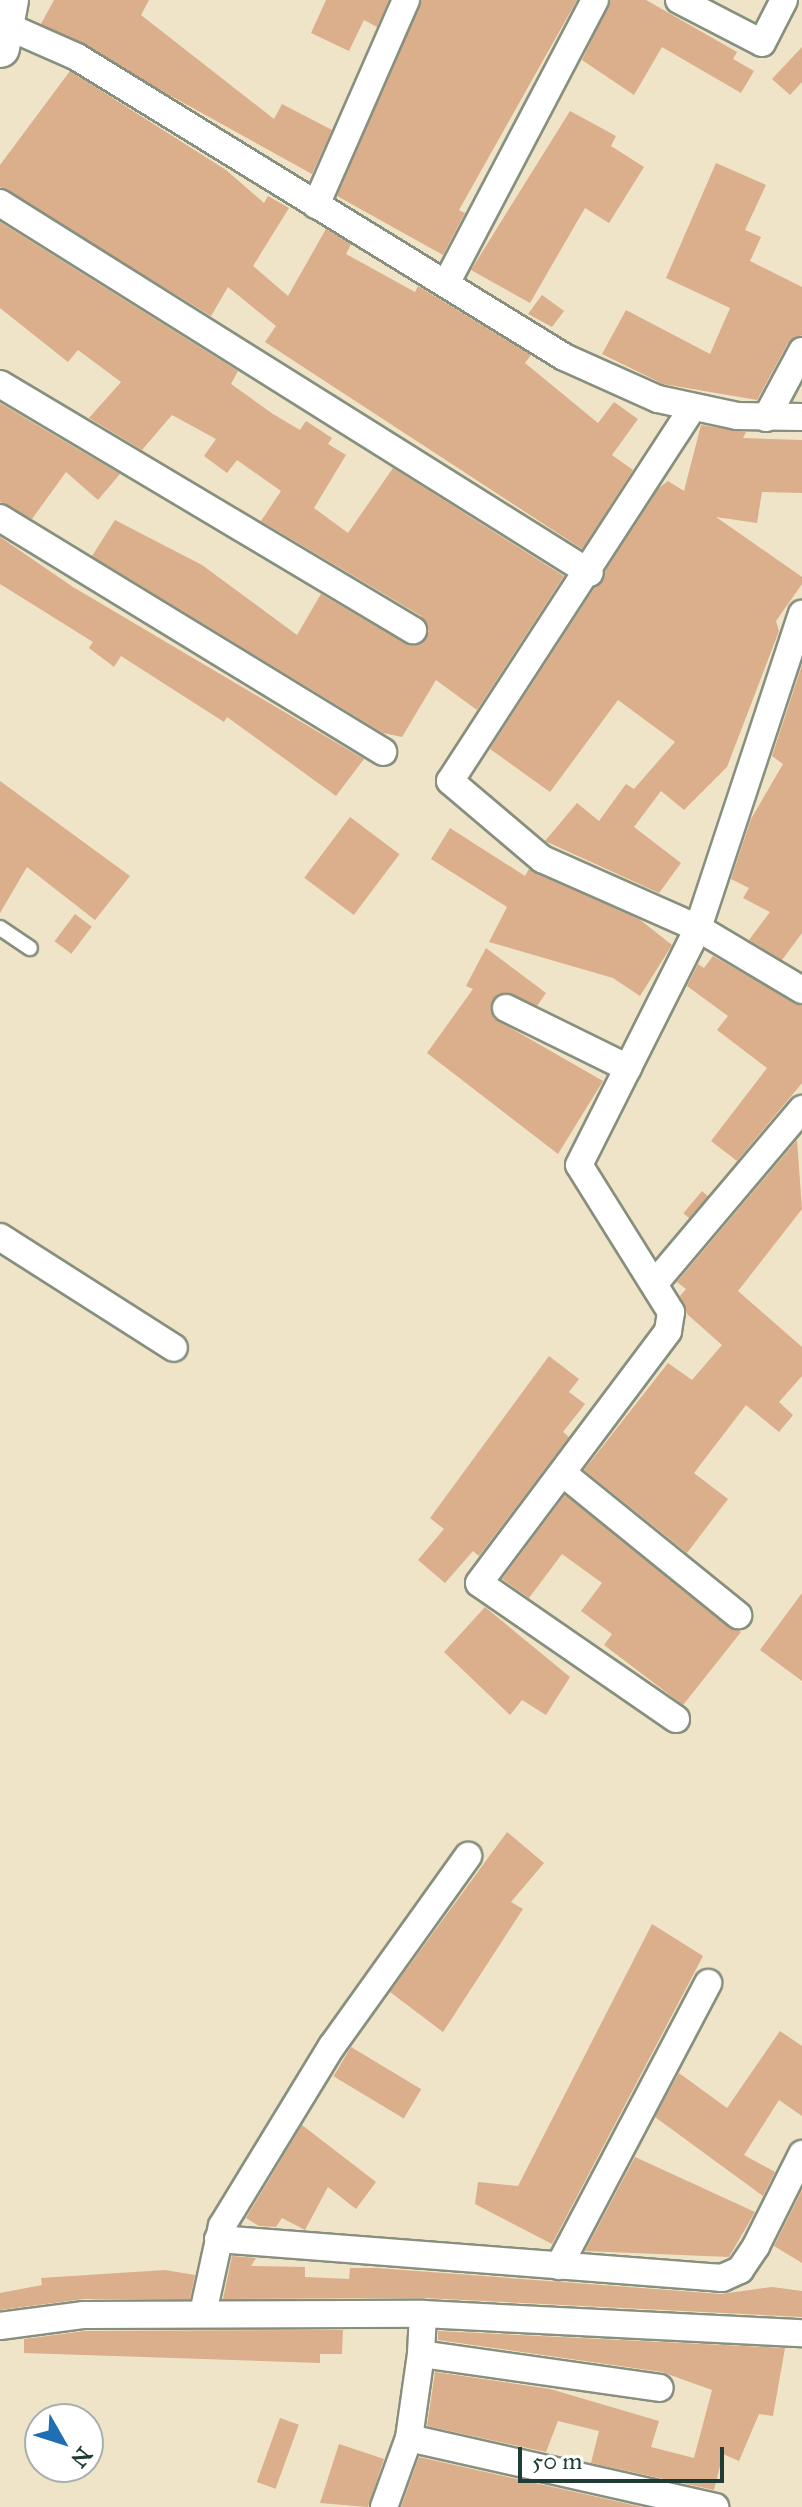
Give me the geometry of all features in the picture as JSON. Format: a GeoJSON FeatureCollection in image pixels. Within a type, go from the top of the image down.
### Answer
{"type":"FeatureCollection","features":[{"type":"Feature","properties":{"kind":"street"},"geometry":{"type":"LineString","coordinates":[[316,205],[406,0]]}},
{"type":"Feature","properties":{"kind":"street"},"geometry":{"type":"LineString","coordinates":[[448,280],[595,0]]}},
{"type":"Feature","properties":{"kind":"street"},"geometry":{"type":"LineString","coordinates":[[679,0],[762,43],[784,0]]}},
{"type":"Feature","properties":{"kind":"street"},"geometry":{"type":"LineString","coordinates":[[4,24],[77,57],[316,205],[448,280],[564,357],[693,407],[766,418],[802,417]]}},
{"type":"Feature","properties":{"kind":"street"},"geometry":{"type":"LineString","coordinates":[[0,203],[590,573]]}},
{"type":"Feature","properties":{"kind":"street"},"geometry":{"type":"LineString","coordinates":[[766,418],[802,351]]}},
{"type":"Feature","properties":{"kind":"street"},"geometry":{"type":"LineString","coordinates":[[0,384],[413,630]]}},
{"type":"Feature","properties":{"kind":"street"},"geometry":{"type":"LineString","coordinates":[[693,407],[590,573],[450,781],[542,859],[698,928],[802,990]]}},
{"type":"Feature","properties":{"kind":"street"},"geometry":{"type":"LineString","coordinates":[[0,518],[383,752]]}},
{"type":"Feature","properties":{"kind":"street"},"geometry":{"type":"LineString","coordinates":[[676,1719],[479,1583],[565,1475],[668,1331],[671,1312],[579,1165],[698,928],[802,614]]}},
{"type":"Feature","properties":{"kind":"street"},"geometry":{"type":"LineString","coordinates":[[506,1008],[628,1068]]}},
{"type":"Feature","properties":{"kind":"street"},"geometry":{"type":"LineString","coordinates":[[655,1283],[802,1109]]}},
{"type":"Feature","properties":{"kind":"street"},"geometry":{"type":"LineString","coordinates":[[0,1237],[174,1348]]}},
{"type":"Feature","properties":{"kind":"street"},"geometry":{"type":"LineString","coordinates":[[565,1475],[738,1615]]}},
{"type":"Feature","properties":{"kind":"street"},"geometry":{"type":"LineString","coordinates":[[203,2313],[218,2239],[332,2046],[468,1856]]}},
{"type":"Feature","properties":{"kind":"street"},"geometry":{"type":"LineString","coordinates":[[559,2266],[708,1983]]}},
{"type":"Feature","properties":{"kind":"street"},"geometry":{"type":"LineString","coordinates":[[218,2239],[709,2277],[740,2270],[802,2154]]}},
{"type":"Feature","properties":{"kind":"street"},"geometry":{"type":"LineString","coordinates":[[384,2507],[409,2438],[421,2354],[423,2314]]}},
{"type":"Feature","properties":{"kind":"street"},"geometry":{"type":"LineString","coordinates":[[0,2326],[84,2315],[423,2314],[802,2333]]}},
{"type":"Feature","properties":{"kind":"street"},"geometry":{"type":"LineString","coordinates":[[421,2354],[660,2388]]}},
{"type":"Feature","properties":{"kind":"street"},"geometry":{"type":"LineString","coordinates":[[409,2438],[715,2507]]}},
{"type":"Feature","properties":{"kind":"lane"},"geometry":{"type":"LineString","coordinates":[[0,928],[30,948]]}},
{"type":"Feature","properties":{"kind":"building"},"geometry":{"type":"Polygon","coordinates":[[[54,0],[149,0],[141,15],[274,119],[282,104],[332,130],[312,174],[41,24],[54,0]]]}},
{"type":"Feature","properties":{"kind":"building"},"geometry":{"type":"Polygon","coordinates":[[[326,0],[389,0],[377,27],[364,20],[349,51],[311,33],[326,0]]]}},
{"type":"Feature","properties":{"kind":"building"},"geometry":{"type":"Polygon","coordinates":[[[422,0],[577,0],[459,210],[465,213],[443,255],[337,196],[422,0]]]}},
{"type":"Feature","properties":{"kind":"building"},"geometry":{"type":"Polygon","coordinates":[[[611,0],[646,0],[737,52],[733,59],[754,71],[741,93],[662,47],[634,95],[582,60],[611,0]]]}},
{"type":"Feature","properties":{"kind":"building"},"geometry":{"type":"Polygon","coordinates":[[[802,47],[802,82],[790,95],[772,79],[802,47]]]}},
{"type":"Feature","properties":{"kind":"building"},"geometry":{"type":"Polygon","coordinates":[[[70,71],[226,170],[264,203],[268,196],[289,208],[253,266],[288,296],[326,229],[351,244],[346,254],[415,292],[418,286],[531,355],[525,363],[598,423],[614,402],[638,419],[612,455],[633,470],[582,549],[265,342],[276,326],[228,287],[211,316],[0,187],[0,165],[70,71]]]}},
{"type":"Feature","properties":{"kind":"building"},"geometry":{"type":"Polygon","coordinates":[[[570,111],[616,136],[611,146],[644,167],[609,223],[585,208],[530,303],[471,270],[570,111]]]}},
{"type":"Feature","properties":{"kind":"building"},"geometry":{"type":"Polygon","coordinates":[[[716,163],[766,185],[745,230],[761,237],[750,261],[802,287],[802,335],[788,343],[757,400],[663,384],[602,354],[626,310],[710,354],[730,308],[666,278],[716,163]]]}},
{"type":"Feature","properties":{"kind":"building"},"geometry":{"type":"Polygon","coordinates":[[[0,222],[238,371],[231,384],[273,414],[300,430],[306,421],[332,438],[328,444],[346,455],[314,508],[348,533],[393,468],[564,576],[477,710],[436,680],[402,737],[383,733],[92,556],[115,520],[202,565],[297,635],[321,594],[406,644],[421,644],[429,631],[421,616],[261,521],[281,491],[237,460],[227,473],[204,456],[216,439],[172,415],[142,450],[89,418],[121,382],[78,350],[68,362],[0,308],[0,222]]]}},
{"type":"Feature","properties":{"kind":"building"},"geometry":{"type":"Polygon","coordinates":[[[542,295],[564,311],[552,327],[528,314],[542,295]]]}},
{"type":"Feature","properties":{"kind":"building"},"geometry":{"type":"Polygon","coordinates":[[[0,403],[120,474],[98,500],[66,472],[32,519],[0,502],[0,403]]]}},
{"type":"Feature","properties":{"kind":"building"},"geometry":{"type":"Polygon","coordinates":[[[701,425],[746,432],[743,438],[802,440],[802,493],[762,492],[757,523],[716,517],[802,577],[802,584],[776,621],[779,631],[727,767],[684,810],[661,791],[634,827],[681,863],[659,893],[545,841],[577,803],[599,821],[626,784],[634,789],[675,742],[618,700],[550,792],[490,749],[659,488],[668,481],[684,491],[701,425]]]}},
{"type":"Feature","properties":{"kind":"building"},"geometry":{"type":"Polygon","coordinates":[[[0,537],[73,587],[364,759],[336,796],[227,717],[224,722],[121,656],[114,667],[89,648],[93,642],[0,584],[0,537]]]}},
{"type":"Feature","properties":{"kind":"building"},"geometry":{"type":"Polygon","coordinates":[[[802,665],[802,933],[782,960],[749,940],[770,912],[743,898],[749,888],[731,879],[751,819],[783,764],[772,756],[802,665]]]}},
{"type":"Feature","properties":{"kind":"building"},"geometry":{"type":"Polygon","coordinates":[[[0,781],[130,876],[95,920],[27,867],[0,913],[0,781]]]}},
{"type":"Feature","properties":{"kind":"building"},"geometry":{"type":"Polygon","coordinates":[[[350,817],[400,854],[354,915],[304,878],[350,817]]]}},
{"type":"Feature","properties":{"kind":"building"},"geometry":{"type":"Polygon","coordinates":[[[450,828],[525,876],[529,869],[639,919],[672,945],[640,996],[613,978],[489,942],[507,907],[431,859],[450,828]]]}},
{"type":"Feature","properties":{"kind":"building"},"geometry":{"type":"Polygon","coordinates":[[[75,914],[92,927],[71,954],[55,941],[75,914]]]}},
{"type":"Feature","properties":{"kind":"building"},"geometry":{"type":"Polygon","coordinates":[[[486,948],[546,993],[537,1006],[498,994],[493,1018],[603,1081],[558,1154],[427,1053],[473,989],[466,986],[486,948]]]}},
{"type":"Feature","properties":{"kind":"building"},"geometry":{"type":"Polygon","coordinates":[[[713,956],[802,1006],[802,1083],[737,1161],[711,1141],[767,1068],[717,1030],[728,1016],[687,986],[698,964],[704,968],[713,956]]]}},
{"type":"Feature","properties":{"kind":"building"},"geometry":{"type":"Polygon","coordinates":[[[797,1140],[802,1209],[738,1291],[802,1347],[802,1376],[779,1402],[793,1415],[779,1432],[746,1405],[694,1473],[728,1499],[687,1553],[584,1470],[668,1363],[692,1380],[722,1345],[687,1314],[680,1296],[686,1289],[677,1282],[797,1140]]]}},
{"type":"Feature","properties":{"kind":"building"},"geometry":{"type":"Polygon","coordinates":[[[702,1191],[708,1196],[689,1218],[683,1213],[702,1191]]]}},
{"type":"Feature","properties":{"kind":"building"},"geometry":{"type":"Polygon","coordinates":[[[549,1356],[579,1379],[569,1392],[585,1404],[563,1432],[569,1437],[479,1556],[473,1551],[445,1583],[418,1560],[444,1529],[430,1518],[549,1356]]]}},
{"type":"Feature","properties":{"kind":"building"},"geometry":{"type":"Polygon","coordinates":[[[565,1495],[741,1632],[683,1705],[604,1645],[612,1634],[581,1611],[602,1583],[562,1554],[529,1598],[502,1579],[565,1495]]]}},
{"type":"Feature","properties":{"kind":"building"},"geometry":{"type":"Polygon","coordinates":[[[802,1593],[802,1681],[760,1650],[802,1593]]]}},
{"type":"Feature","properties":{"kind":"building"},"geometry":{"type":"Polygon","coordinates":[[[485,1607],[570,1677],[546,1715],[522,1700],[510,1715],[444,1652],[485,1607]]]}},
{"type":"Feature","properties":{"kind":"building"},"geometry":{"type":"Polygon","coordinates":[[[507,1832],[544,1863],[511,1902],[523,1909],[443,2032],[390,1992],[507,1832]]]}},
{"type":"Feature","properties":{"kind":"building"},"geometry":{"type":"Polygon","coordinates":[[[652,1924],[703,1956],[552,2244],[475,2204],[478,2182],[518,2186],[652,1924]]]}},
{"type":"Feature","properties":{"kind":"building"},"geometry":{"type":"Polygon","coordinates":[[[780,2031],[802,2046],[802,2116],[779,2100],[744,2155],[775,2172],[763,2196],[655,2117],[679,2073],[727,2108],[780,2031]]]}},
{"type":"Feature","properties":{"kind":"building"},"geometry":{"type":"Polygon","coordinates":[[[351,2047],[421,2089],[404,2118],[333,2076],[351,2047]]]}},
{"type":"Feature","properties":{"kind":"building"},"geometry":{"type":"Polygon","coordinates":[[[302,2125],[376,2182],[356,2209],[328,2187],[305,2230],[282,2218],[276,2227],[259,2226],[246,2218],[302,2125]]]}},
{"type":"Feature","properties":{"kind":"building"},"geometry":{"type":"Polygon","coordinates":[[[635,2157],[755,2212],[729,2257],[585,2251],[635,2157]]]}},
{"type":"Feature","properties":{"kind":"building"},"geometry":{"type":"Polygon","coordinates":[[[802,2190],[802,2263],[774,2246],[802,2190]]]}},
{"type":"Feature","properties":{"kind":"building"},"geometry":{"type":"Polygon","coordinates":[[[232,2256],[256,2258],[251,2266],[305,2267],[305,2277],[349,2279],[350,2268],[377,2268],[721,2294],[772,2287],[802,2291],[802,2317],[424,2298],[223,2299],[232,2256]]]}},
{"type":"Feature","properties":{"kind":"building"},"geometry":{"type":"Polygon","coordinates":[[[165,2270],[195,2275],[190,2299],[84,2299],[0,2310],[0,2293],[42,2285],[41,2278],[165,2270]]]}},
{"type":"Feature","properties":{"kind":"building"},"geometry":{"type":"Polygon","coordinates":[[[343,2330],[342,2354],[320,2354],[320,2363],[24,2353],[24,2339],[85,2331],[343,2330]]]}},
{"type":"Feature","properties":{"kind":"building"},"geometry":{"type":"Polygon","coordinates":[[[438,2331],[785,2348],[773,2416],[759,2414],[739,2461],[723,2454],[714,2490],[591,2463],[599,2431],[558,2421],[546,2452],[427,2426],[435,2372],[550,2389],[659,2421],[651,2447],[694,2458],[712,2390],[662,2372],[438,2340],[438,2331]]]}},
{"type":"Feature","properties":{"kind":"building"},"geometry":{"type":"Polygon","coordinates":[[[280,2418],[299,2425],[276,2489],[257,2482],[280,2418]]]}},
{"type":"Feature","properties":{"kind":"building"},"geometry":{"type":"Polygon","coordinates":[[[339,2444],[384,2459],[368,2507],[320,2503],[339,2444]]]}},
{"type":"Feature","properties":{"kind":"building"},"geometry":{"type":"Polygon","coordinates":[[[419,2457],[642,2507],[401,2507],[419,2457]]]}}]}
